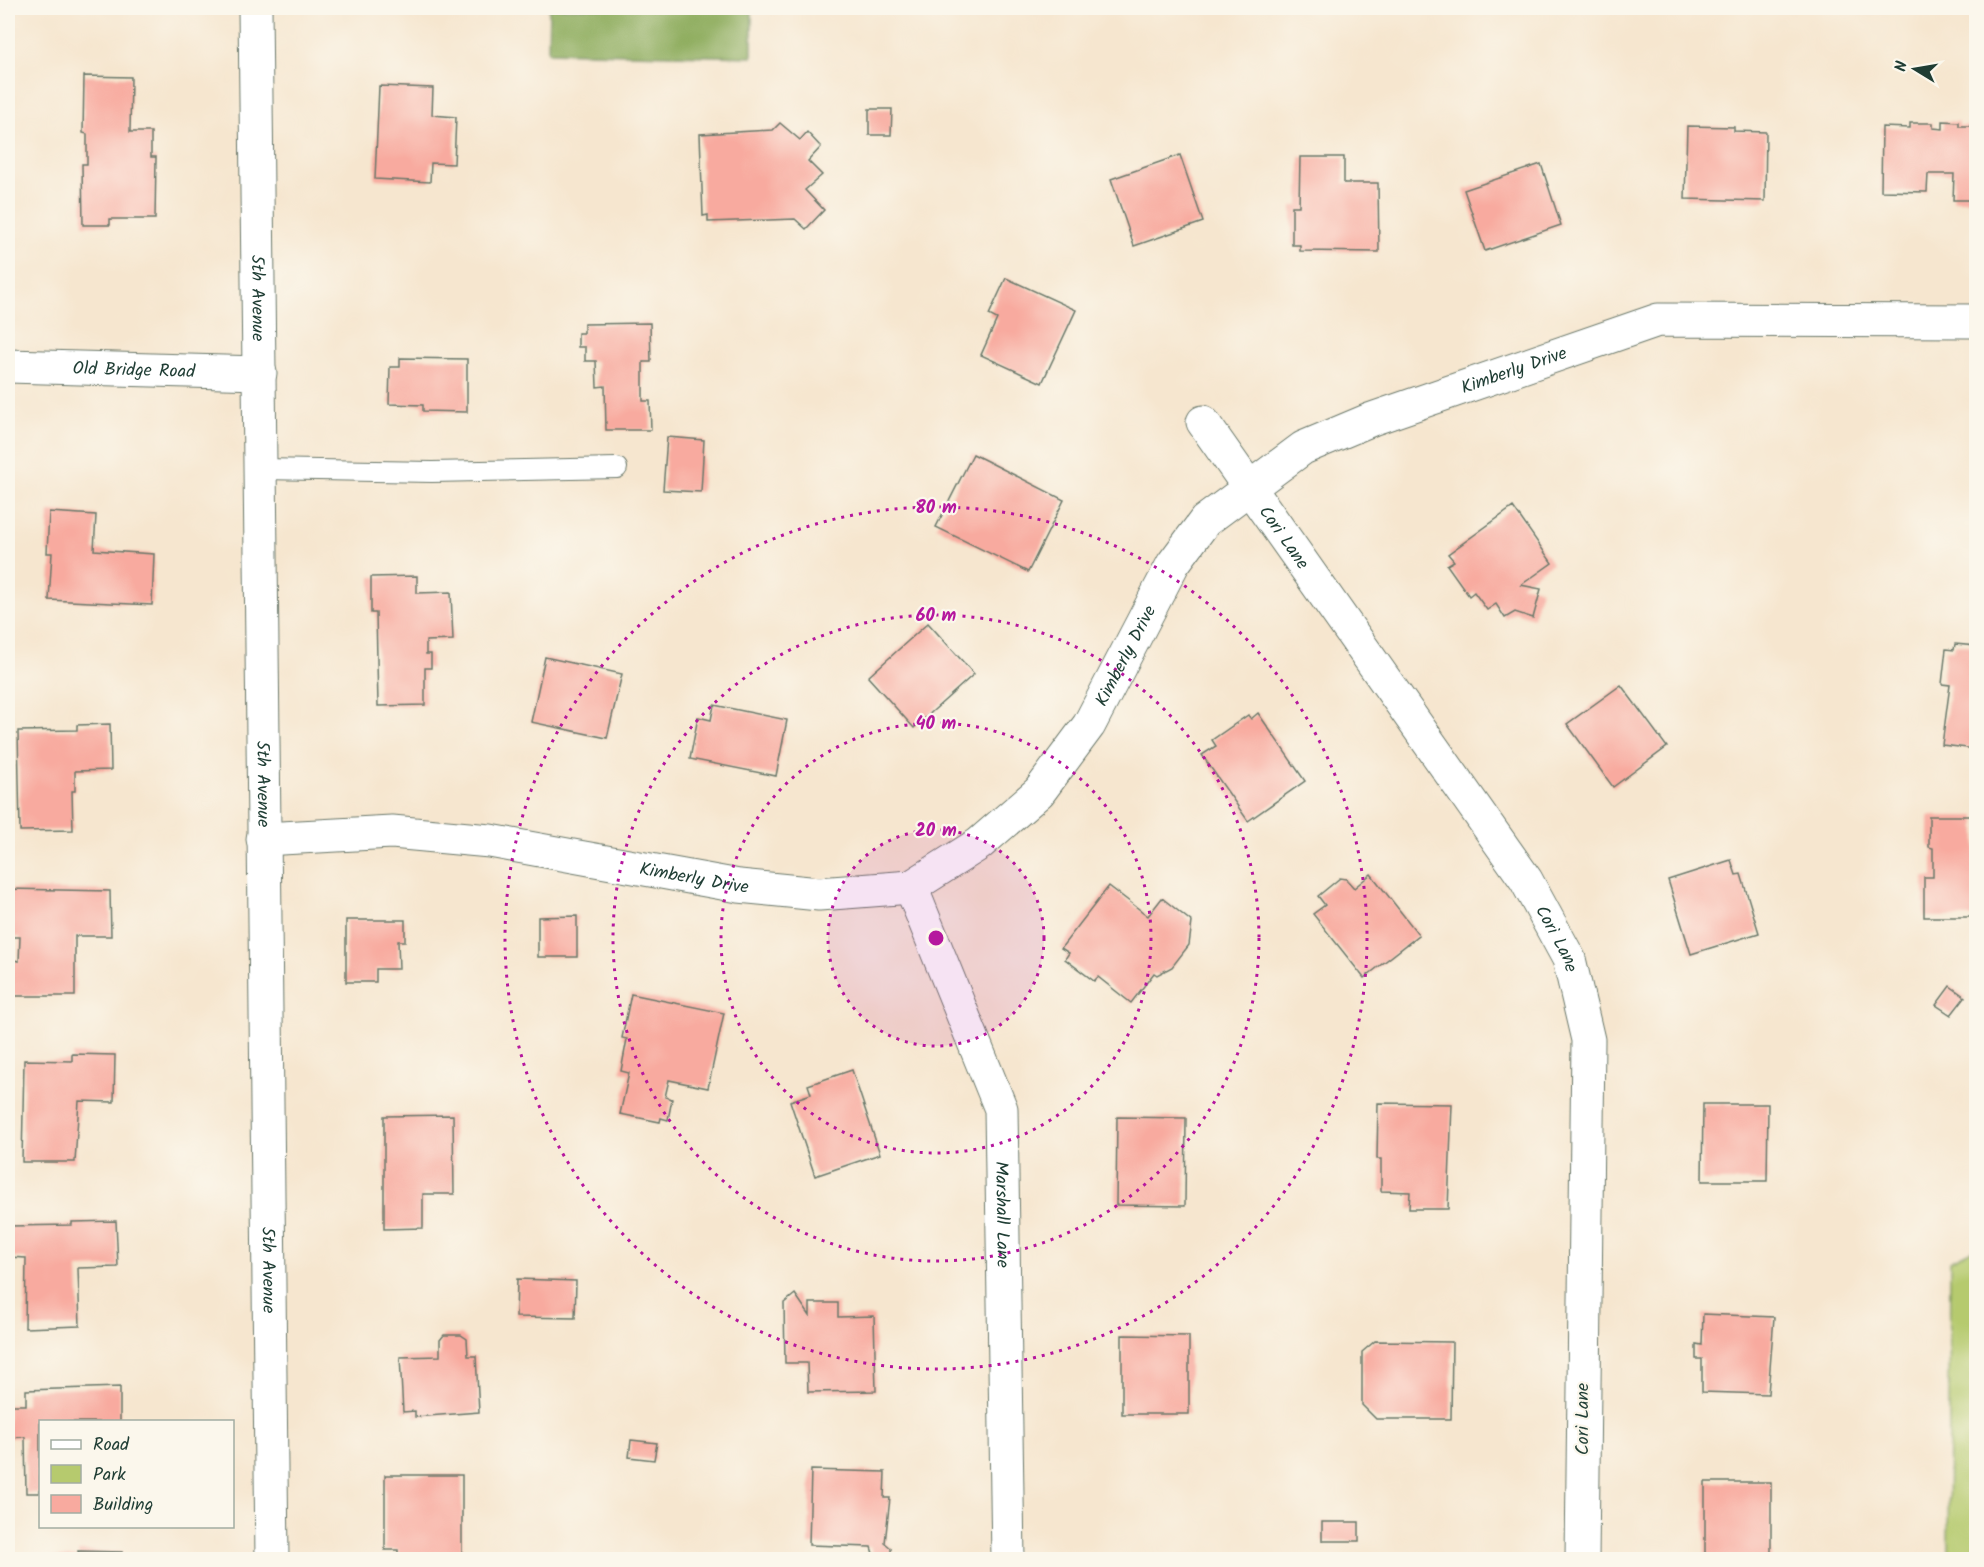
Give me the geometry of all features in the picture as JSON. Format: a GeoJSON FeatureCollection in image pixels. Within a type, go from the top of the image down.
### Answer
{"type":"FeatureCollection","features":[{"type":"Feature","properties":{"kind":"street","name":"5th Avenue"},"geometry":{"type":"LineString","coordinates":[[255,8],[272,1560]]}},
{"type":"Feature","properties":{"kind":"street","name":"Kimberly Drive"},"geometry":{"type":"LineString","coordinates":[[263,839],[392,832],[490,841],[739,886],[819,894],[911,887],[980,844],[1039,792],[1089,725],[1173,564],[1205,521],[1247,487],[1303,448],[1372,419],[1658,320],[1977,321]]}},
{"type":"Feature","properties":{"kind":"street","name":"Old Bridge Road"},"geometry":{"type":"LineString","coordinates":[[8,366],[260,373]]}},
{"type":"Feature","properties":{"kind":"street","name":"Cori Lane"},"geometry":{"type":"LineString","coordinates":[[1203,422],[1526,880],[1569,959],[1588,1040],[1582,1560]]}},
{"type":"Feature","properties":{"kind":"street","name":"Marshall Lane"},"geometry":{"type":"LineString","coordinates":[[911,887],[1000,1109],[1008,1560]]}},
{"type":"Feature","properties":{"kind":"lane"},"geometry":{"type":"LineString","coordinates":[[261,469],[432,472],[616,468]]}},
{"type":"Feature","properties":{"kind":"green space"},"geometry":{"type":"Polygon","coordinates":[[[549,8],[752,8],[752,57],[548,52],[549,8]]]}},
{"type":"Feature","properties":{"kind":"green space"},"geometry":{"type":"Polygon","coordinates":[[[1976,1248],[1976,1559],[1948,1559],[1950,1261],[1976,1248]]]}},
{"type":"Feature","properties":{"kind":"building"},"geometry":{"type":"Polygon","coordinates":[[[84,76],[131,77],[130,132],[151,132],[151,157],[156,157],[155,219],[110,219],[110,225],[83,225],[82,164],[87,164],[87,134],[83,133],[84,76]]]}},
{"type":"Feature","properties":{"kind":"building"},"geometry":{"type":"Polygon","coordinates":[[[379,86],[433,88],[432,115],[456,117],[454,164],[431,163],[430,182],[375,179],[379,86]]]}},
{"type":"Feature","properties":{"kind":"building"},"geometry":{"type":"Polygon","coordinates":[[[869,109],[892,109],[891,135],[869,135],[869,109]]]}},
{"type":"Feature","properties":{"kind":"building"},"geometry":{"type":"Polygon","coordinates":[[[1943,121],[1959,122],[1959,126],[1976,126],[1976,200],[1953,200],[1954,174],[1928,174],[1927,192],[1881,191],[1882,127],[1910,128],[1910,123],[1933,123],[1933,128],[1943,129],[1943,121]]]}},
{"type":"Feature","properties":{"kind":"building"},"geometry":{"type":"Polygon","coordinates":[[[780,123],[800,140],[807,132],[821,147],[808,161],[822,175],[805,190],[824,210],[806,229],[795,219],[708,222],[708,215],[703,216],[700,134],[773,130],[780,123]]]}},
{"type":"Feature","properties":{"kind":"building"},"geometry":{"type":"Polygon","coordinates":[[[1687,126],[1734,127],[1734,131],[1766,132],[1765,201],[1685,199],[1687,126]]]}},
{"type":"Feature","properties":{"kind":"building"},"geometry":{"type":"Polygon","coordinates":[[[1180,155],[1203,222],[1134,246],[1111,179],[1180,155]]]}},
{"type":"Feature","properties":{"kind":"building"},"geometry":{"type":"Polygon","coordinates":[[[1300,157],[1344,157],[1344,183],[1378,183],[1379,252],[1300,251],[1300,245],[1292,245],[1292,206],[1299,206],[1300,157]]]}},
{"type":"Feature","properties":{"kind":"building"},"geometry":{"type":"Polygon","coordinates":[[[1541,164],[1561,225],[1485,251],[1464,190],[1541,164]]]}},
{"type":"Feature","properties":{"kind":"building"},"geometry":{"type":"Polygon","coordinates":[[[1006,278],[1076,310],[1042,383],[981,355],[997,319],[989,315],[1006,278]]]}},
{"type":"Feature","properties":{"kind":"building"},"geometry":{"type":"Polygon","coordinates":[[[650,323],[651,362],[643,362],[643,401],[650,401],[651,430],[606,430],[605,386],[597,387],[596,361],[585,361],[585,347],[578,347],[578,333],[584,333],[584,324],[650,323]]]}},
{"type":"Feature","properties":{"kind":"building"},"geometry":{"type":"Polygon","coordinates":[[[400,358],[467,359],[467,412],[423,411],[423,405],[389,404],[390,367],[400,367],[400,358]]]}},
{"type":"Feature","properties":{"kind":"building"},"geometry":{"type":"Polygon","coordinates":[[[667,437],[704,440],[701,492],[663,490],[667,437]]]}},
{"type":"Feature","properties":{"kind":"building"},"geometry":{"type":"Polygon","coordinates":[[[973,454],[1064,500],[1028,572],[936,527],[973,454]]]}},
{"type":"Feature","properties":{"kind":"building"},"geometry":{"type":"Polygon","coordinates":[[[1513,507],[1552,563],[1521,585],[1541,589],[1533,618],[1515,612],[1505,618],[1496,604],[1487,610],[1474,592],[1469,596],[1447,565],[1454,561],[1448,554],[1513,507]]]}},
{"type":"Feature","properties":{"kind":"building"},"geometry":{"type":"Polygon","coordinates":[[[49,512],[96,515],[94,550],[154,554],[152,605],[49,600],[52,553],[47,553],[49,512]]]}},
{"type":"Feature","properties":{"kind":"building"},"geometry":{"type":"Polygon","coordinates":[[[417,576],[417,593],[451,592],[453,640],[426,641],[426,654],[431,654],[431,668],[425,668],[425,705],[378,706],[376,613],[371,613],[371,577],[417,576]]]}},
{"type":"Feature","properties":{"kind":"building"},"geometry":{"type":"Polygon","coordinates":[[[928,623],[974,674],[914,728],[868,677],[928,623]]]}},
{"type":"Feature","properties":{"kind":"building"},"geometry":{"type":"Polygon","coordinates":[[[1955,644],[1976,646],[1976,749],[1942,745],[1950,685],[1942,684],[1946,649],[1954,650],[1955,644]]]}},
{"type":"Feature","properties":{"kind":"building"},"geometry":{"type":"Polygon","coordinates":[[[545,657],[622,674],[607,738],[531,722],[545,657]]]}},
{"type":"Feature","properties":{"kind":"building"},"geometry":{"type":"Polygon","coordinates":[[[1621,685],[1667,747],[1613,787],[1567,724],[1621,685]]]}},
{"type":"Feature","properties":{"kind":"building"},"geometry":{"type":"Polygon","coordinates":[[[714,705],[787,720],[776,776],[690,759],[698,717],[711,720],[714,705]]]}},
{"type":"Feature","properties":{"kind":"building"},"geometry":{"type":"Polygon","coordinates":[[[1258,713],[1305,781],[1248,821],[1202,755],[1216,746],[1212,740],[1248,715],[1251,719],[1258,713]]]}},
{"type":"Feature","properties":{"kind":"building"},"geometry":{"type":"Polygon","coordinates":[[[110,724],[111,770],[75,771],[75,791],[72,791],[73,830],[20,831],[18,731],[77,730],[77,725],[110,724]]]}},
{"type":"Feature","properties":{"kind":"building"},"geometry":{"type":"Polygon","coordinates":[[[1929,816],[1976,816],[1976,917],[1924,917],[1924,877],[1933,877],[1933,848],[1929,847],[1929,816]]]}},
{"type":"Feature","properties":{"kind":"building"},"geometry":{"type":"Polygon","coordinates":[[[1731,860],[1736,875],[1741,874],[1759,933],[1691,954],[1668,880],[1731,860]]]}},
{"type":"Feature","properties":{"kind":"building"},"geometry":{"type":"Polygon","coordinates":[[[1371,874],[1419,935],[1364,978],[1313,914],[1325,905],[1318,896],[1340,878],[1346,879],[1354,888],[1371,874]]]}},
{"type":"Feature","properties":{"kind":"building"},"geometry":{"type":"Polygon","coordinates":[[[1109,886],[1148,916],[1162,898],[1192,922],[1189,945],[1172,967],[1157,975],[1154,973],[1131,1003],[1098,977],[1094,981],[1065,959],[1069,953],[1061,948],[1109,886]]]}},
{"type":"Feature","properties":{"kind":"building"},"geometry":{"type":"Polygon","coordinates":[[[8,889],[110,891],[111,936],[75,936],[75,996],[8,996],[8,959],[19,961],[20,937],[8,937],[8,889]]]}},
{"type":"Feature","properties":{"kind":"building"},"geometry":{"type":"Polygon","coordinates":[[[577,916],[577,957],[538,957],[538,917],[577,916]]]}},
{"type":"Feature","properties":{"kind":"building"},"geometry":{"type":"Polygon","coordinates":[[[346,920],[405,920],[405,941],[398,941],[399,969],[376,969],[376,982],[346,982],[346,920]]]}},
{"type":"Feature","properties":{"kind":"building"},"geometry":{"type":"Polygon","coordinates":[[[1950,986],[1965,997],[1951,1015],[1936,1005],[1950,986]]]}},
{"type":"Feature","properties":{"kind":"building"},"geometry":{"type":"Polygon","coordinates":[[[631,994],[724,1013],[708,1088],[669,1080],[665,1097],[672,1099],[668,1120],[661,1118],[660,1122],[620,1114],[629,1073],[621,1071],[627,1039],[622,1038],[631,994]]]}},
{"type":"Feature","properties":{"kind":"building"},"geometry":{"type":"Polygon","coordinates":[[[72,1054],[115,1055],[114,1102],[79,1101],[75,1162],[22,1162],[24,1060],[72,1061],[72,1054]]]}},
{"type":"Feature","properties":{"kind":"building"},"geometry":{"type":"Polygon","coordinates":[[[852,1070],[880,1154],[815,1176],[790,1101],[811,1094],[808,1085],[852,1070]]]}},
{"type":"Feature","properties":{"kind":"building"},"geometry":{"type":"Polygon","coordinates":[[[1378,1103],[1452,1104],[1448,1209],[1409,1209],[1410,1192],[1381,1191],[1381,1159],[1377,1159],[1378,1103]]]}},
{"type":"Feature","properties":{"kind":"building"},"geometry":{"type":"Polygon","coordinates":[[[1703,1104],[1768,1104],[1767,1181],[1702,1181],[1703,1104]]]}},
{"type":"Feature","properties":{"kind":"building"},"geometry":{"type":"Polygon","coordinates":[[[453,1115],[454,1194],[423,1194],[423,1228],[384,1229],[384,1116],[453,1115]]]}},
{"type":"Feature","properties":{"kind":"building"},"geometry":{"type":"Polygon","coordinates":[[[1117,1117],[1186,1118],[1185,1206],[1116,1205],[1117,1117]]]}},
{"type":"Feature","properties":{"kind":"building"},"geometry":{"type":"Polygon","coordinates":[[[116,1221],[118,1267],[78,1268],[80,1326],[25,1328],[26,1258],[8,1257],[8,1226],[72,1225],[72,1222],[116,1221]]]}},
{"type":"Feature","properties":{"kind":"building"},"geometry":{"type":"Polygon","coordinates":[[[517,1279],[576,1281],[575,1318],[516,1317],[517,1279]]]}},
{"type":"Feature","properties":{"kind":"building"},"geometry":{"type":"Polygon","coordinates":[[[795,1294],[810,1316],[810,1303],[838,1303],[838,1317],[874,1316],[876,1391],[808,1392],[807,1363],[785,1363],[784,1303],[795,1294]]]}},
{"type":"Feature","properties":{"kind":"building"},"geometry":{"type":"Polygon","coordinates":[[[1703,1314],[1774,1317],[1768,1394],[1702,1392],[1702,1359],[1696,1359],[1696,1344],[1702,1345],[1703,1314]]]}},
{"type":"Feature","properties":{"kind":"building"},"geometry":{"type":"Polygon","coordinates":[[[444,1335],[461,1335],[467,1339],[468,1356],[476,1356],[479,1412],[415,1417],[415,1411],[403,1412],[400,1357],[440,1356],[440,1340],[444,1335]]]}},
{"type":"Feature","properties":{"kind":"building"},"geometry":{"type":"Polygon","coordinates":[[[1122,1335],[1189,1336],[1189,1414],[1122,1414],[1122,1335]]]}},
{"type":"Feature","properties":{"kind":"building"},"geometry":{"type":"Polygon","coordinates":[[[1375,1341],[1452,1342],[1451,1419],[1376,1419],[1362,1405],[1362,1352],[1375,1341]]]}},
{"type":"Feature","properties":{"kind":"building"},"geometry":{"type":"Polygon","coordinates":[[[120,1387],[120,1420],[39,1420],[39,1493],[26,1493],[25,1437],[8,1438],[8,1405],[26,1405],[26,1390],[120,1387]]]}},
{"type":"Feature","properties":{"kind":"building"},"geometry":{"type":"Polygon","coordinates":[[[631,1440],[657,1443],[654,1460],[629,1457],[631,1440]]]}},
{"type":"Feature","properties":{"kind":"building"},"geometry":{"type":"Polygon","coordinates":[[[811,1470],[885,1472],[884,1498],[890,1498],[885,1543],[891,1548],[891,1555],[886,1560],[875,1560],[871,1547],[809,1545],[811,1470]]]}},
{"type":"Feature","properties":{"kind":"building"},"geometry":{"type":"Polygon","coordinates":[[[385,1475],[462,1475],[462,1560],[398,1560],[398,1550],[385,1550],[385,1475]]]}},
{"type":"Feature","properties":{"kind":"building"},"geometry":{"type":"Polygon","coordinates":[[[1705,1482],[1771,1482],[1771,1560],[1705,1560],[1705,1482]]]}},
{"type":"Feature","properties":{"kind":"building"},"geometry":{"type":"Polygon","coordinates":[[[1322,1522],[1359,1522],[1359,1541],[1322,1541],[1322,1522]]]}},
{"type":"Feature","properties":{"kind":"building"},"geometry":{"type":"Polygon","coordinates":[[[78,1551],[122,1552],[122,1560],[16,1560],[16,1553],[32,1555],[31,1557],[79,1557],[78,1551]]]}},
{"type":"Feature","properties":{"kind":"building"},"geometry":{"type":"Polygon","coordinates":[[[1193,1556],[1193,1560],[1128,1560],[1128,1557],[1193,1556]]]}}]}
